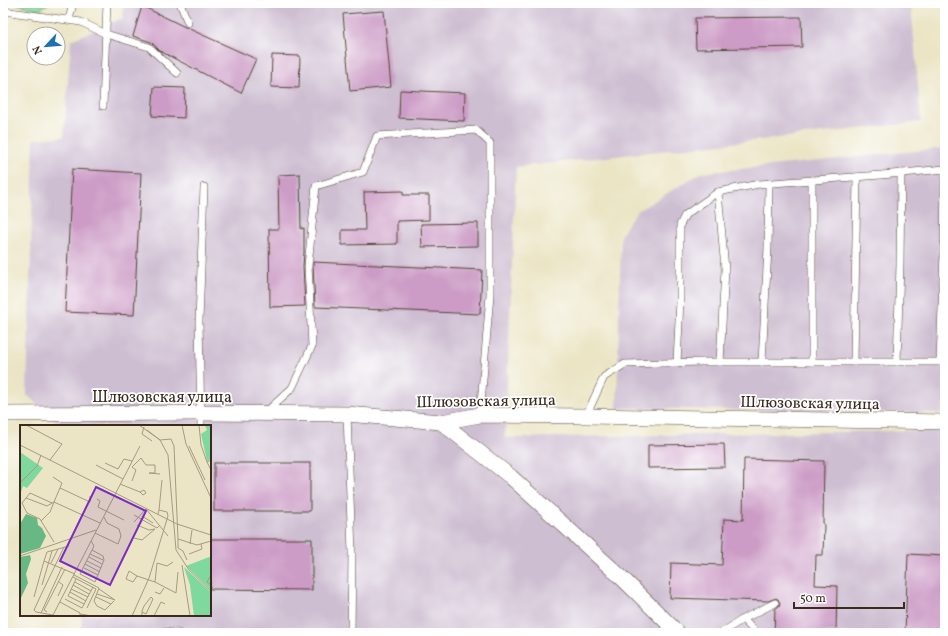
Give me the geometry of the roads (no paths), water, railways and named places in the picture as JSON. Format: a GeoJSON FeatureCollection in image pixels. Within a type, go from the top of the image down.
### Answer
{"type":"FeatureCollection","features":[{"type":"Feature","properties":{"kind":"street","name":"Шлюзовская улица"},"geometry":{"type":"LineString","coordinates":[[3,414],[201,420],[264,414],[347,414],[442,422],[480,415],[945,422]]}},
{"type":"Feature","properties":{"kind":"street"},"geometry":{"type":"LineString","coordinates":[[442,422],[512,477],[622,578],[678,633]]}},
{"type":"Feature","properties":{"kind":"lane"},"geometry":{"type":"LineString","coordinates":[[69,20],[73,3]]}},
{"type":"Feature","properties":{"kind":"lane"},"geometry":{"type":"LineString","coordinates":[[103,106],[107,3]]}},
{"type":"Feature","properties":{"kind":"lane"},"geometry":{"type":"LineString","coordinates":[[180,3],[188,23]]}},
{"type":"Feature","properties":{"kind":"lane"},"geometry":{"type":"LineString","coordinates":[[3,11],[81,22],[106,34],[149,47],[177,73]]}},
{"type":"Feature","properties":{"kind":"lane"},"geometry":{"type":"LineString","coordinates":[[264,414],[292,388],[312,346],[308,266],[316,186],[363,172],[377,136],[476,130],[490,143],[490,295],[480,415]]}},
{"type":"Feature","properties":{"kind":"lane"},"geometry":{"type":"LineString","coordinates":[[677,363],[680,300],[680,225],[685,215],[718,192],[759,184],[945,169]]}},
{"type":"Feature","properties":{"kind":"lane"},"geometry":{"type":"LineString","coordinates":[[586,416],[604,376],[625,364],[720,362],[942,362],[945,172]]}},
{"type":"Feature","properties":{"kind":"lane"},"geometry":{"type":"LineString","coordinates":[[897,362],[900,264],[900,173]]}},
{"type":"Feature","properties":{"kind":"lane"},"geometry":{"type":"LineString","coordinates":[[854,362],[857,177]]}},
{"type":"Feature","properties":{"kind":"lane"},"geometry":{"type":"LineString","coordinates":[[812,180],[812,362]]}},
{"type":"Feature","properties":{"kind":"lane"},"geometry":{"type":"LineString","coordinates":[[762,362],[768,248],[769,183]]}},
{"type":"Feature","properties":{"kind":"lane"},"geometry":{"type":"LineString","coordinates":[[201,420],[199,321],[204,187]]}},
{"type":"Feature","properties":{"kind":"lane"},"geometry":{"type":"LineString","coordinates":[[718,192],[724,269],[720,362]]}},
{"type":"Feature","properties":{"kind":"lane"},"geometry":{"type":"LineString","coordinates":[[347,414],[352,552],[351,633]]}},
{"type":"Feature","properties":{"kind":"lane"},"geometry":{"type":"LineString","coordinates":[[721,633],[743,619],[775,603]]}},
{"type":"Feature","properties":{"kind":"lane"},"geometry":{"type":"LineString","coordinates":[[743,619],[756,633]]}},
{"type":"Feature","properties":{"kind":"lane"},"geometry":{"type":"LineString","coordinates":[[157,633],[178,633]]}}]}
